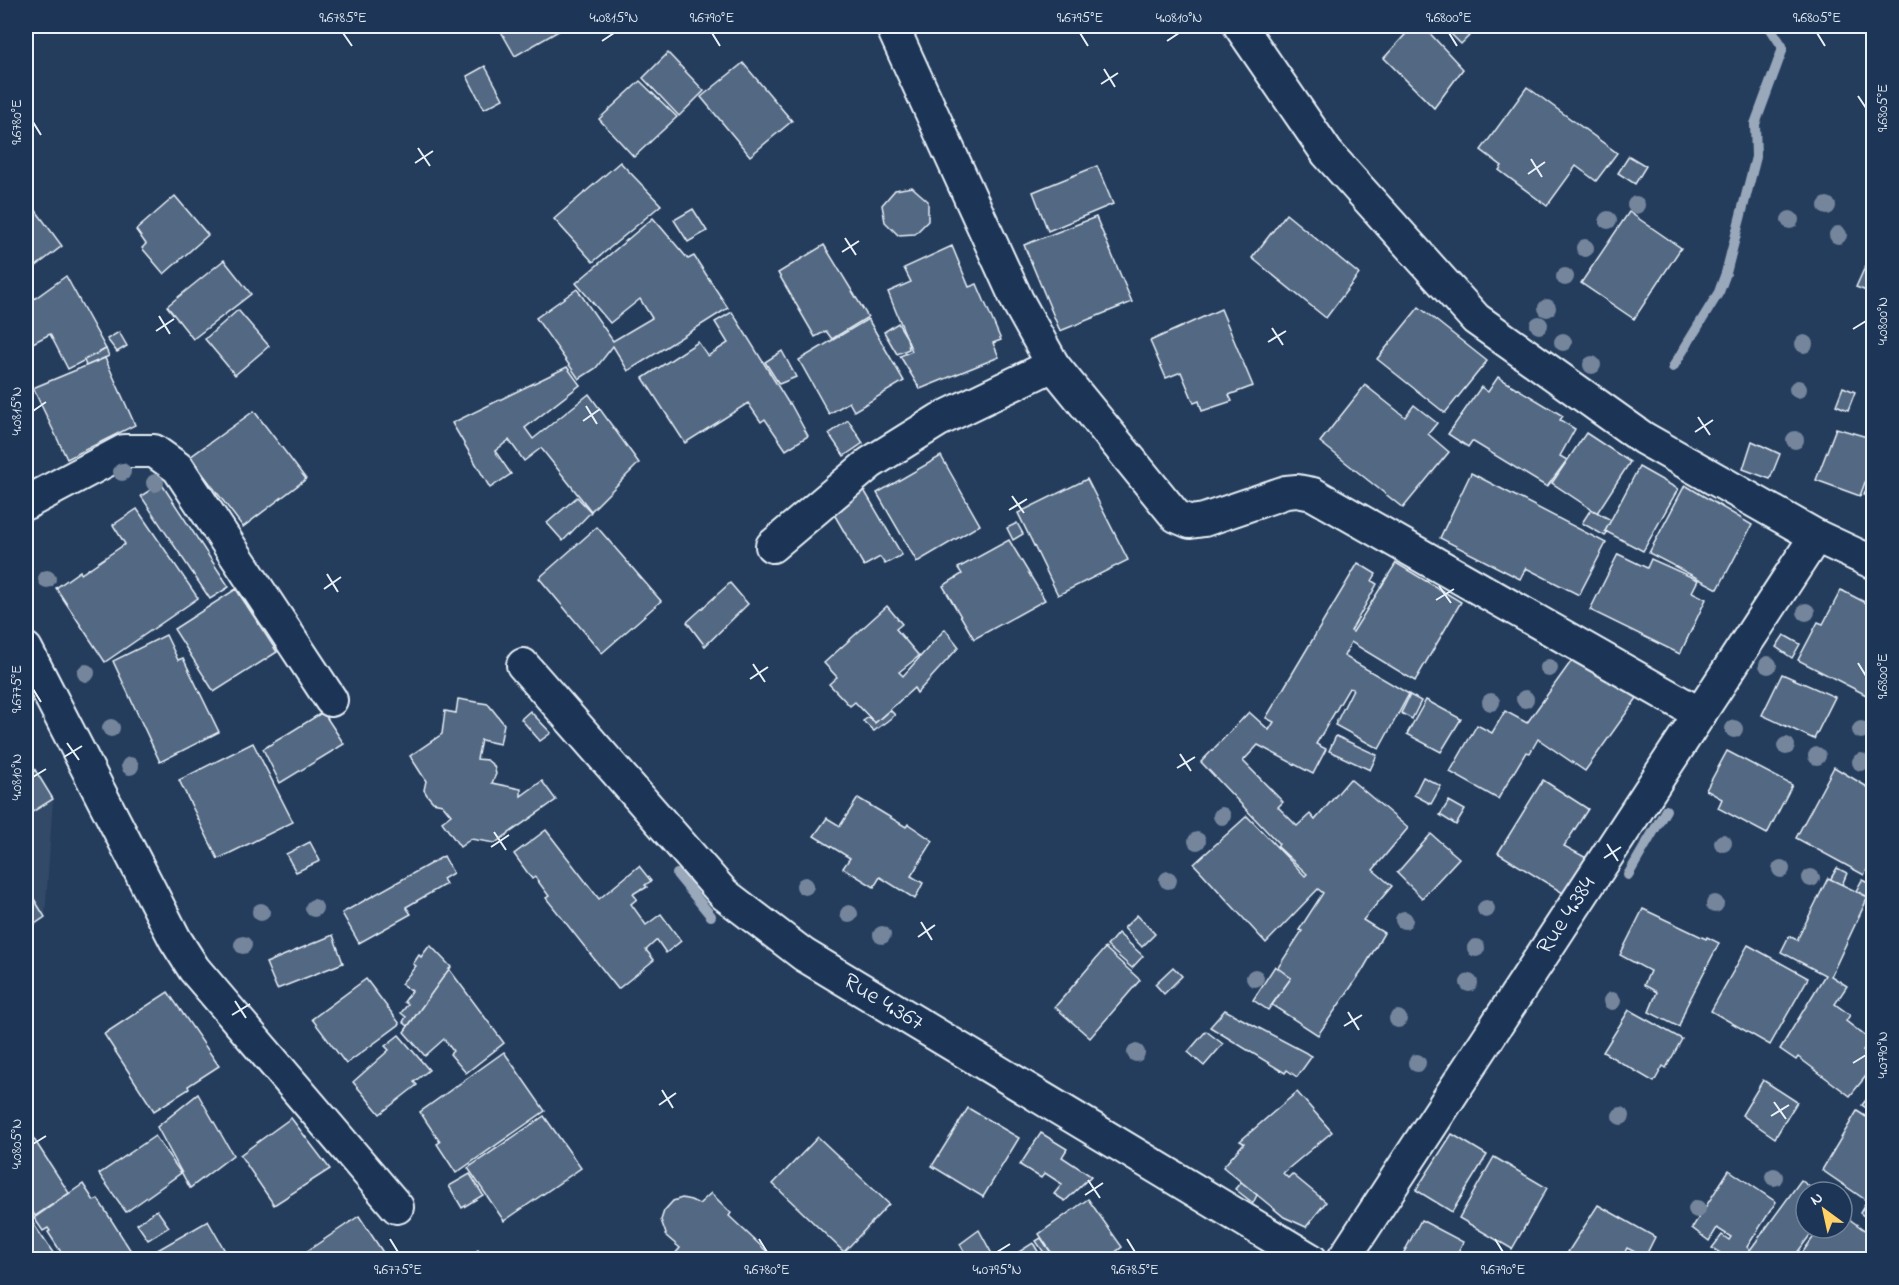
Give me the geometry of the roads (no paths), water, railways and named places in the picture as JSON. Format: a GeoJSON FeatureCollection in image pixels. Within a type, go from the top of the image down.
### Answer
{"type":"FeatureCollection","features":[{"type":"Feature","properties":{"kind":"street"},"geometry":{"type":"LineString","coordinates":[[892,26],[1017,300],[1053,365],[1176,516],[1190,522],[1204,520],[1286,492],[1297,491],[1312,494],[1700,714]]}},
{"type":"Feature","properties":{"kind":"street"},"geometry":{"type":"LineString","coordinates":[[1240,26],[1327,153],[1476,319],[1643,438],[1816,536],[1874,563]]}},
{"type":"Feature","properties":{"kind":"street"},"geometry":{"type":"LineString","coordinates":[[772,546],[880,457],[939,420],[1053,365]]}},
{"type":"Feature","properties":{"kind":"street"},"geometry":{"type":"LineString","coordinates":[[26,503],[124,452],[154,451],[178,468],[331,700]]}},
{"type":"Feature","properties":{"kind":"street","name":"Rue 4.384"},"geometry":{"type":"LineString","coordinates":[[1343,1260],[1816,536]]}},
{"type":"Feature","properties":{"kind":"street"},"geometry":{"type":"LineString","coordinates":[[26,649],[175,939],[194,969],[397,1207]]}},
{"type":"Feature","properties":{"kind":"street","name":"Rue 4.367"},"geometry":{"type":"LineString","coordinates":[[523,665],[724,894],[804,956],[1311,1260]]}},
{"type":"Feature","properties":{"kind":"waterway"},"geometry":{"type":"LineString","coordinates":[[1673,367],[1719,292],[1726,273],[1756,157],[1755,124],[1782,51],[1782,46],[1769,26]]}},
{"type":"Feature","properties":{"kind":"waterway"},"geometry":{"type":"LineString","coordinates":[[1628,875],[1666,810]]}},
{"type":"Feature","properties":{"kind":"waterway"},"geometry":{"type":"LineString","coordinates":[[677,874],[711,916]]}}]}
